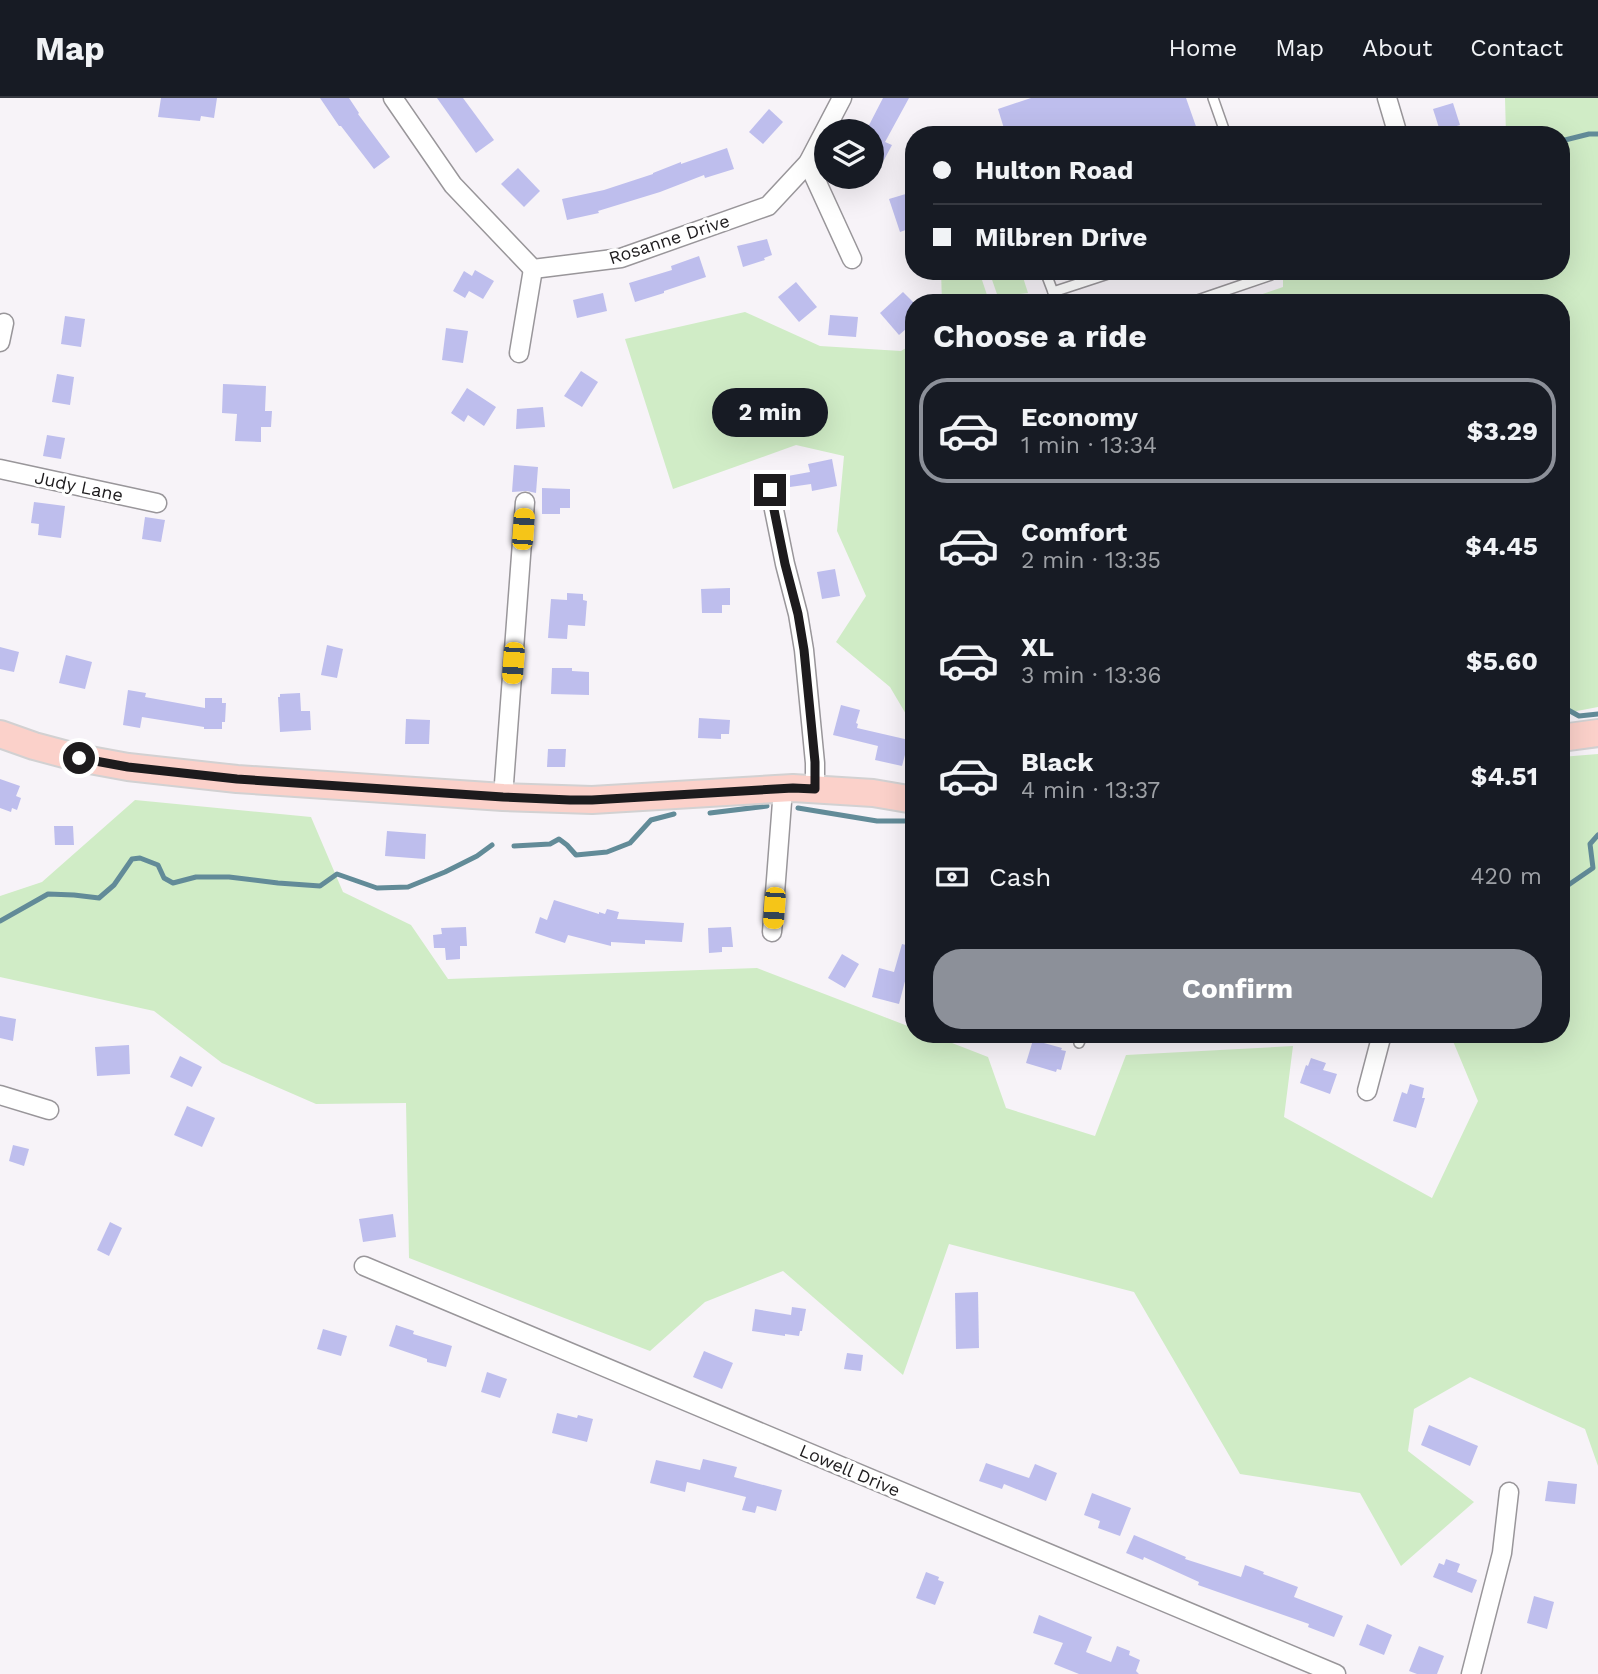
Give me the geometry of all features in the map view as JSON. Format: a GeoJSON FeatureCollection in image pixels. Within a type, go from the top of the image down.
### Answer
{"type":"FeatureCollection","features":[{"type":"Feature","properties":{"kind":"main road"},"geometry":{"type":"LineString","coordinates":[[1570,737],[1598,733]]}},
{"type":"Feature","properties":{"kind":"main road"},"geometry":{"type":"LineString","coordinates":[[0,734],[79,758],[128,767],[237,779],[503,797],[592,800],[783,789],[873,793],[905,798]]}},
{"type":"Feature","properties":{"kind":"street"},"geometry":{"type":"LineString","coordinates":[[393,98],[453,185],[533,269],[519,353]]}},
{"type":"Feature","properties":{"kind":"street","name":"Rosanne Drive"},"geometry":{"type":"LineString","coordinates":[[533,269],[621,258],[768,206],[808,163],[842,98]]}},
{"type":"Feature","properties":{"kind":"street"},"geometry":{"type":"LineString","coordinates":[[1387,98],[1395,126]]}},
{"type":"Feature","properties":{"kind":"street"},"geometry":{"type":"LineString","coordinates":[[808,163],[852,258]]}},
{"type":"Feature","properties":{"kind":"street"},"geometry":{"type":"LineString","coordinates":[[0,342],[4,323]]}},
{"type":"Feature","properties":{"kind":"street","name":"Judy Lane"},"geometry":{"type":"LineString","coordinates":[[0,469],[157,503]]}},
{"type":"Feature","properties":{"kind":"street"},"geometry":{"type":"LineString","coordinates":[[770,490],[804,650],[815,789]]}},
{"type":"Feature","properties":{"kind":"street"},"geometry":{"type":"LineString","coordinates":[[503,797],[525,502]]}},
{"type":"Feature","properties":{"kind":"street"},"geometry":{"type":"LineString","coordinates":[[772,932],[783,789]]}},
{"type":"Feature","properties":{"kind":"street"},"geometry":{"type":"LineString","coordinates":[[1367,1091],[1380,1043]]}},
{"type":"Feature","properties":{"kind":"street"},"geometry":{"type":"LineString","coordinates":[[0,1095],[49,1111]]}},
{"type":"Feature","properties":{"kind":"street","name":"Lowell Drive"},"geometry":{"type":"LineString","coordinates":[[364,1266],[1336,1674]]}},
{"type":"Feature","properties":{"kind":"street"},"geometry":{"type":"LineString","coordinates":[[1472,1674],[1502,1553],[1509,1492]]}},
{"type":"Feature","properties":{"kind":"lane"},"geometry":{"type":"LineString","coordinates":[[1213,98],[1223,126]]}},
{"type":"Feature","properties":{"kind":"lane"},"geometry":{"type":"LineString","coordinates":[[1048,280],[1053,292],[1090,280]]}},
{"type":"Feature","properties":{"kind":"lane"},"geometry":{"type":"LineString","coordinates":[[1215,294],[1256,280]]}},
{"type":"Feature","properties":{"kind":"green space"},"geometry":{"type":"Polygon","coordinates":[[[1505,98],[1598,98],[1598,707],[1570,712],[1570,294],[1263,294],[1283,287],[1283,280],[1570,280],[1570,126],[1506,126],[1505,98]]]}},
{"type":"Feature","properties":{"kind":"green space"},"geometry":{"type":"Polygon","coordinates":[[[941,280],[982,280],[987,294],[942,294],[941,280]]]}},
{"type":"Feature","properties":{"kind":"green space"},"geometry":{"type":"Polygon","coordinates":[[[992,280],[1024,280],[1028,293],[1020,294],[997,294],[992,280]]]}},
{"type":"Feature","properties":{"kind":"green space"},"geometry":{"type":"Polygon","coordinates":[[[745,312],[820,346],[901,351],[905,349],[905,712],[890,687],[836,642],[866,596],[837,531],[844,456],[796,445],[673,489],[625,339],[745,312]]]}},
{"type":"Feature","properties":{"kind":"green space"},"geometry":{"type":"Polygon","coordinates":[[[1598,754],[1598,1466],[1585,1429],[1470,1377],[1414,1409],[1408,1451],[1474,1502],[1401,1566],[1360,1493],[1240,1474],[1134,1292],[949,1244],[903,1375],[783,1271],[705,1302],[650,1351],[409,1258],[406,1103],[316,1104],[222,1063],[154,1011],[0,977],[0,896],[42,882],[135,800],[311,817],[343,892],[411,925],[448,979],[757,968],[905,1025],[905,1043],[952,1043],[988,1057],[1006,1108],[1095,1136],[1126,1055],[1293,1046],[1284,1117],[1432,1198],[1478,1101],[1454,1043],[1570,1043],[1570,756],[1598,754]]]}},
{"type":"Feature","properties":{"kind":"building"},"geometry":{"type":"Polygon","coordinates":[[[161,98],[217,98],[214,118],[201,116],[200,121],[158,117],[161,98]]]}},
{"type":"Feature","properties":{"kind":"building"},"geometry":{"type":"Polygon","coordinates":[[[320,98],[349,98],[390,157],[374,169],[320,98]]]}},
{"type":"Feature","properties":{"kind":"building"},"geometry":{"type":"Polygon","coordinates":[[[437,98],[463,98],[494,140],[476,153],[437,98]]]}},
{"type":"Feature","properties":{"kind":"building"},"geometry":{"type":"Polygon","coordinates":[[[883,98],[909,98],[885,142],[892,145],[884,160],[884,119],[872,119],[883,98]]]}},
{"type":"Feature","properties":{"kind":"building"},"geometry":{"type":"Polygon","coordinates":[[[1031,98],[1186,98],[1196,126],[1003,126],[998,109],[1031,98]]]}},
{"type":"Feature","properties":{"kind":"building"},"geometry":{"type":"Polygon","coordinates":[[[1453,103],[1460,125],[1438,126],[1433,109],[1453,103]]]}},
{"type":"Feature","properties":{"kind":"building"},"geometry":{"type":"Polygon","coordinates":[[[769,109],[783,122],[763,144],[749,132],[769,109]]]}},
{"type":"Feature","properties":{"kind":"building"},"geometry":{"type":"Polygon","coordinates":[[[727,148],[734,169],[705,178],[704,175],[598,211],[599,213],[567,220],[562,199],[604,190],[727,148]]]}},
{"type":"Feature","properties":{"kind":"building"},"geometry":{"type":"Polygon","coordinates":[[[518,168],[540,191],[524,207],[501,184],[518,168]]]}},
{"type":"Feature","properties":{"kind":"building"},"geometry":{"type":"Polygon","coordinates":[[[905,194],[905,230],[900,232],[889,199],[905,194]]]}},
{"type":"Feature","properties":{"kind":"building"},"geometry":{"type":"Polygon","coordinates":[[[767,239],[772,255],[743,267],[737,246],[767,239]]]}},
{"type":"Feature","properties":{"kind":"building"},"geometry":{"type":"Polygon","coordinates":[[[699,256],[706,277],[635,302],[629,283],[672,270],[671,266],[699,256]]]}},
{"type":"Feature","properties":{"kind":"building"},"geometry":{"type":"Polygon","coordinates":[[[475,270],[494,281],[483,299],[469,291],[465,298],[453,291],[464,271],[472,276],[475,270]]]}},
{"type":"Feature","properties":{"kind":"building"},"geometry":{"type":"Polygon","coordinates":[[[796,282],[817,307],[799,322],[778,297],[796,282]]]}},
{"type":"Feature","properties":{"kind":"building"},"geometry":{"type":"Polygon","coordinates":[[[903,292],[905,294],[905,330],[899,335],[880,313],[903,292]]]}},
{"type":"Feature","properties":{"kind":"building"},"geometry":{"type":"Polygon","coordinates":[[[603,293],[607,311],[577,318],[573,300],[603,293]]]}},
{"type":"Feature","properties":{"kind":"building"},"geometry":{"type":"Polygon","coordinates":[[[830,315],[858,317],[856,337],[828,335],[830,315]]]}},
{"type":"Feature","properties":{"kind":"building"},"geometry":{"type":"Polygon","coordinates":[[[65,316],[85,319],[81,347],[61,344],[65,316]]]}},
{"type":"Feature","properties":{"kind":"building"},"geometry":{"type":"Polygon","coordinates":[[[446,328],[468,331],[463,363],[442,360],[446,328]]]}},
{"type":"Feature","properties":{"kind":"building"},"geometry":{"type":"Polygon","coordinates":[[[581,371],[598,382],[582,407],[564,396],[581,371]]]}},
{"type":"Feature","properties":{"kind":"building"},"geometry":{"type":"Polygon","coordinates":[[[57,374],[74,377],[70,405],[52,402],[57,374]]]}},
{"type":"Feature","properties":{"kind":"building"},"geometry":{"type":"Polygon","coordinates":[[[223,384],[266,386],[265,411],[272,411],[271,427],[261,427],[261,442],[235,441],[237,414],[222,413],[223,384]]]}},
{"type":"Feature","properties":{"kind":"building"},"geometry":{"type":"Polygon","coordinates":[[[467,388],[496,407],[484,426],[468,415],[464,422],[451,413],[467,388]]]}},
{"type":"Feature","properties":{"kind":"building"},"geometry":{"type":"Polygon","coordinates":[[[543,407],[545,427],[516,429],[517,409],[543,407]]]}},
{"type":"Feature","properties":{"kind":"building"},"geometry":{"type":"Polygon","coordinates":[[[47,435],[65,438],[61,459],[43,456],[47,435]]]}},
{"type":"Feature","properties":{"kind":"building"},"geometry":{"type":"Polygon","coordinates":[[[832,459],[837,486],[812,491],[811,484],[783,488],[782,477],[810,472],[808,464],[832,459]]]}},
{"type":"Feature","properties":{"kind":"building"},"geometry":{"type":"Polygon","coordinates":[[[514,465],[538,467],[536,493],[512,492],[514,465]]]}},
{"type":"Feature","properties":{"kind":"building"},"geometry":{"type":"Polygon","coordinates":[[[542,488],[570,489],[570,508],[560,508],[560,514],[542,514],[542,488]]]}},
{"type":"Feature","properties":{"kind":"building"},"geometry":{"type":"Polygon","coordinates":[[[34,502],[65,506],[61,538],[38,535],[39,524],[31,523],[34,502]]]}},
{"type":"Feature","properties":{"kind":"building"},"geometry":{"type":"Polygon","coordinates":[[[145,517],[165,520],[161,542],[142,539],[145,517]]]}},
{"type":"Feature","properties":{"kind":"building"},"geometry":{"type":"Polygon","coordinates":[[[835,569],[840,596],[822,599],[817,572],[835,569]]]}},
{"type":"Feature","properties":{"kind":"building"},"geometry":{"type":"Polygon","coordinates":[[[730,588],[730,605],[722,605],[722,613],[702,613],[701,589],[730,588]]]}},
{"type":"Feature","properties":{"kind":"building"},"geometry":{"type":"Polygon","coordinates":[[[567,593],[583,594],[583,600],[587,601],[585,626],[568,625],[567,639],[548,638],[551,599],[567,600],[567,593]]]}},
{"type":"Feature","properties":{"kind":"building"},"geometry":{"type":"Polygon","coordinates":[[[327,645],[343,649],[337,678],[321,675],[327,645]]]}},
{"type":"Feature","properties":{"kind":"building"},"geometry":{"type":"Polygon","coordinates":[[[0,647],[19,652],[14,672],[0,669],[0,647]]]}},
{"type":"Feature","properties":{"kind":"building"},"geometry":{"type":"Polygon","coordinates":[[[66,655],[92,662],[85,689],[59,683],[66,655]]]}},
{"type":"Feature","properties":{"kind":"building"},"geometry":{"type":"Polygon","coordinates":[[[552,668],[572,668],[572,671],[589,672],[589,695],[551,694],[552,668]]]}},
{"type":"Feature","properties":{"kind":"building"},"geometry":{"type":"Polygon","coordinates":[[[128,690],[146,693],[145,697],[205,708],[205,698],[222,698],[222,703],[226,703],[225,722],[222,722],[222,729],[204,729],[142,717],[140,728],[123,725],[128,690]]]}},
{"type":"Feature","properties":{"kind":"building"},"geometry":{"type":"Polygon","coordinates":[[[300,693],[301,711],[310,711],[311,730],[280,732],[278,697],[280,694],[300,693]]]}},
{"type":"Feature","properties":{"kind":"building"},"geometry":{"type":"Polygon","coordinates":[[[841,705],[860,710],[857,728],[905,739],[902,766],[875,760],[878,746],[833,735],[841,705]]]}},
{"type":"Feature","properties":{"kind":"building"},"geometry":{"type":"Polygon","coordinates":[[[699,718],[730,720],[729,734],[721,734],[721,739],[698,738],[699,718]]]}},
{"type":"Feature","properties":{"kind":"building"},"geometry":{"type":"Polygon","coordinates":[[[406,719],[430,720],[429,744],[405,744],[406,719]]]}},
{"type":"Feature","properties":{"kind":"building"},"geometry":{"type":"Polygon","coordinates":[[[548,749],[566,749],[565,767],[547,767],[548,749]]]}},
{"type":"Feature","properties":{"kind":"building"},"geometry":{"type":"Polygon","coordinates":[[[0,779],[20,786],[16,796],[21,798],[17,810],[12,808],[11,812],[0,808],[0,779]]]}},
{"type":"Feature","properties":{"kind":"building"},"geometry":{"type":"Polygon","coordinates":[[[54,826],[73,826],[74,845],[55,845],[54,826]]]}},
{"type":"Feature","properties":{"kind":"building"},"geometry":{"type":"Polygon","coordinates":[[[387,831],[426,834],[425,859],[385,856],[387,831]]]}},
{"type":"Feature","properties":{"kind":"building"},"geometry":{"type":"Polygon","coordinates":[[[554,900],[599,914],[605,914],[607,909],[619,912],[617,919],[684,923],[682,942],[645,940],[645,944],[611,942],[611,946],[568,935],[565,943],[535,933],[540,917],[547,920],[554,900]]]}},
{"type":"Feature","properties":{"kind":"building"},"geometry":{"type":"Polygon","coordinates":[[[466,927],[467,946],[460,946],[460,959],[446,960],[445,948],[434,948],[433,935],[442,934],[441,928],[466,927]]]}},
{"type":"Feature","properties":{"kind":"building"},"geometry":{"type":"Polygon","coordinates":[[[731,927],[733,947],[722,947],[722,952],[709,953],[708,928],[731,927]]]}},
{"type":"Feature","properties":{"kind":"building"},"geometry":{"type":"Polygon","coordinates":[[[902,944],[905,945],[905,981],[899,1004],[872,997],[879,968],[894,972],[902,944]]]}},
{"type":"Feature","properties":{"kind":"building"},"geometry":{"type":"Polygon","coordinates":[[[842,954],[859,964],[845,988],[828,978],[842,954]]]}},
{"type":"Feature","properties":{"kind":"building"},"geometry":{"type":"Polygon","coordinates":[[[0,1016],[16,1019],[13,1041],[0,1038],[0,1016]]]}},
{"type":"Feature","properties":{"kind":"building"},"geometry":{"type":"Polygon","coordinates":[[[1032,1043],[1044,1043],[1066,1051],[1061,1070],[1057,1069],[1056,1072],[1026,1063],[1032,1043]]]}},
{"type":"Feature","properties":{"kind":"building"},"geometry":{"type":"Polygon","coordinates":[[[129,1045],[130,1074],[97,1076],[95,1047],[129,1045]]]}},
{"type":"Feature","properties":{"kind":"building"},"geometry":{"type":"Polygon","coordinates":[[[180,1056],[202,1067],[192,1087],[170,1077],[180,1056]]]}},
{"type":"Feature","properties":{"kind":"building"},"geometry":{"type":"Polygon","coordinates":[[[1311,1058],[1326,1063],[1323,1070],[1337,1074],[1330,1094],[1300,1083],[1311,1058]]]}},
{"type":"Feature","properties":{"kind":"building"},"geometry":{"type":"Polygon","coordinates":[[[1410,1084],[1424,1088],[1422,1098],[1425,1098],[1416,1128],[1393,1121],[1402,1092],[1407,1094],[1410,1084]]]}},
{"type":"Feature","properties":{"kind":"building"},"geometry":{"type":"Polygon","coordinates":[[[187,1106],[215,1118],[202,1147],[174,1135],[187,1106]]]}},
{"type":"Feature","properties":{"kind":"building"},"geometry":{"type":"Polygon","coordinates":[[[13,1145],[29,1149],[24,1166],[9,1161],[13,1145]]]}},
{"type":"Feature","properties":{"kind":"building"},"geometry":{"type":"Polygon","coordinates":[[[393,1214],[396,1237],[363,1242],[359,1219],[393,1214]]]}},
{"type":"Feature","properties":{"kind":"building"},"geometry":{"type":"Polygon","coordinates":[[[110,1222],[122,1228],[109,1256],[97,1250],[110,1222]]]}},
{"type":"Feature","properties":{"kind":"building"},"geometry":{"type":"Polygon","coordinates":[[[978,1292],[979,1348],[956,1349],[955,1293],[978,1292]]]}},
{"type":"Feature","properties":{"kind":"building"},"geometry":{"type":"Polygon","coordinates":[[[792,1307],[806,1309],[799,1336],[752,1331],[755,1309],[791,1315],[792,1307]]]}},
{"type":"Feature","properties":{"kind":"building"},"geometry":{"type":"Polygon","coordinates":[[[396,1325],[414,1331],[413,1334],[452,1346],[446,1367],[389,1346],[396,1325]]]}},
{"type":"Feature","properties":{"kind":"building"},"geometry":{"type":"Polygon","coordinates":[[[323,1329],[347,1336],[341,1356],[317,1349],[323,1329]]]}},
{"type":"Feature","properties":{"kind":"building"},"geometry":{"type":"Polygon","coordinates":[[[704,1351],[733,1363],[722,1389],[693,1377],[704,1351]]]}},
{"type":"Feature","properties":{"kind":"building"},"geometry":{"type":"Polygon","coordinates":[[[847,1353],[863,1355],[861,1371],[844,1369],[847,1353]]]}},
{"type":"Feature","properties":{"kind":"building"},"geometry":{"type":"Polygon","coordinates":[[[487,1372],[507,1379],[500,1398],[481,1392],[487,1372]]]}},
{"type":"Feature","properties":{"kind":"building"},"geometry":{"type":"Polygon","coordinates":[[[557,1413],[593,1419],[587,1442],[552,1433],[557,1413]]]}},
{"type":"Feature","properties":{"kind":"building"},"geometry":{"type":"Polygon","coordinates":[[[1429,1425],[1478,1446],[1470,1466],[1421,1445],[1429,1425]]]}},
{"type":"Feature","properties":{"kind":"building"},"geometry":{"type":"Polygon","coordinates":[[[703,1459],[737,1467],[734,1477],[782,1490],[776,1511],[757,1506],[755,1513],[742,1510],[746,1497],[687,1482],[685,1492],[650,1483],[656,1460],[700,1470],[703,1459]]]}},
{"type":"Feature","properties":{"kind":"building"},"geometry":{"type":"Polygon","coordinates":[[[986,1463],[1029,1478],[1035,1464],[1057,1473],[1046,1501],[1004,1484],[1002,1489],[979,1481],[986,1463]]]}},
{"type":"Feature","properties":{"kind":"building"},"geometry":{"type":"Polygon","coordinates":[[[1548,1481],[1577,1484],[1575,1504],[1545,1501],[1548,1481]]]}},
{"type":"Feature","properties":{"kind":"building"},"geometry":{"type":"Polygon","coordinates":[[[1092,1493],[1131,1508],[1120,1536],[1098,1528],[1100,1521],[1084,1515],[1092,1493]]]}},
{"type":"Feature","properties":{"kind":"building"},"geometry":{"type":"Polygon","coordinates":[[[1134,1535],[1186,1557],[1185,1559],[1241,1577],[1245,1565],[1298,1587],[1294,1597],[1343,1616],[1334,1637],[1308,1627],[1309,1624],[1198,1585],[1199,1582],[1144,1557],[1143,1560],[1126,1553],[1134,1535]]]}},
{"type":"Feature","properties":{"kind":"building"},"geometry":{"type":"Polygon","coordinates":[[[1446,1559],[1460,1564],[1457,1572],[1477,1580],[1472,1593],[1433,1577],[1439,1563],[1444,1565],[1446,1559]]]}},
{"type":"Feature","properties":{"kind":"building"},"geometry":{"type":"Polygon","coordinates":[[[926,1572],[944,1582],[935,1605],[916,1598],[926,1572]]]}},
{"type":"Feature","properties":{"kind":"building"},"geometry":{"type":"Polygon","coordinates":[[[1534,1596],[1554,1602],[1547,1629],[1527,1623],[1534,1596]]]}},
{"type":"Feature","properties":{"kind":"building"},"geometry":{"type":"Polygon","coordinates":[[[1039,1615],[1092,1637],[1086,1652],[1111,1662],[1117,1646],[1130,1651],[1129,1655],[1140,1660],[1136,1671],[1139,1674],[1079,1674],[1054,1664],[1063,1643],[1033,1633],[1039,1615]]]}},
{"type":"Feature","properties":{"kind":"building"},"geometry":{"type":"Polygon","coordinates":[[[1367,1624],[1392,1635],[1384,1655],[1359,1645],[1367,1624]]]}},
{"type":"Feature","properties":{"kind":"building"},"geometry":{"type":"Polygon","coordinates":[[[1419,1646],[1444,1656],[1437,1674],[1417,1674],[1409,1671],[1419,1646]]]}},
{"type":"Feature","properties":{"kind":"waterway"},"geometry":{"type":"LineString","coordinates":[[1570,139],[1598,134]]}},
{"type":"Feature","properties":{"kind":"waterway"},"geometry":{"type":"LineString","coordinates":[[1570,711],[1579,716],[1598,714]]}},
{"type":"Feature","properties":{"kind":"waterway"},"geometry":{"type":"LineString","coordinates":[[710,813],[767,806]]}},
{"type":"Feature","properties":{"kind":"waterway"},"geometry":{"type":"LineString","coordinates":[[798,808],[877,821],[905,821]]}},
{"type":"Feature","properties":{"kind":"waterway"},"geometry":{"type":"LineString","coordinates":[[514,846],[550,844],[559,839],[576,855],[607,852],[630,843],[651,820],[674,814]]}},
{"type":"Feature","properties":{"kind":"waterway"},"geometry":{"type":"LineString","coordinates":[[1570,884],[1593,868],[1590,844],[1598,835]]}},
{"type":"Feature","properties":{"kind":"waterway"},"geometry":{"type":"LineString","coordinates":[[0,921],[48,894],[99,898],[114,885],[132,859],[140,858],[158,865],[164,878],[173,883],[196,877],[229,877],[320,886],[337,874],[377,888],[408,887],[445,872],[492,845]]}},
{"type":"Feature","properties":{"kind":"route"},"geometry":{"type":"LineString","coordinates":[[79,758],[128,767],[237,779],[503,797],[592,800],[815,789],[815,762],[804,650],[770,490]]}}]}
